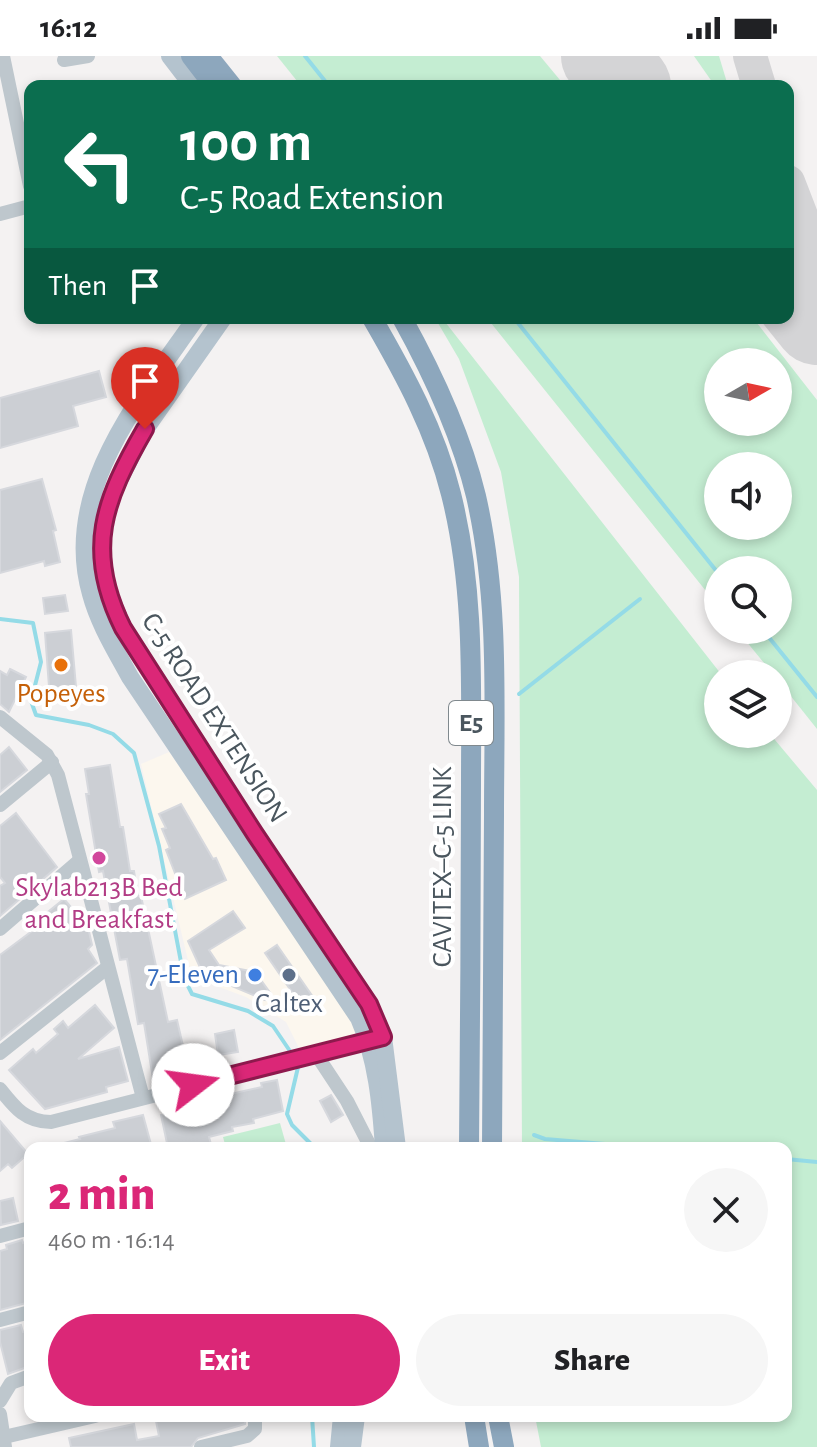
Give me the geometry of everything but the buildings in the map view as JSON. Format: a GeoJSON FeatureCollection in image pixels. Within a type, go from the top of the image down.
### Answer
{"type":"FeatureCollection","features":[{"type":"Feature","properties":{"kind":"highway"},"geometry":{"type":"LineString","coordinates":[[191,56],[209,80]]}},
{"type":"Feature","properties":{"kind":"highway"},"geometry":{"type":"LineString","coordinates":[[208,56],[227,80]]}},
{"type":"Feature","properties":{"kind":"highway","name":"CAVITEX–C-5 LINK"},"geometry":{"type":"LineString","coordinates":[[375,324],[414,391],[439,450],[454,505],[466,576],[471,672],[469,1142]]}},
{"type":"Feature","properties":{"kind":"highway","name":"CAVITEX–C-5 LINK"},"geometry":{"type":"LineString","coordinates":[[405,324],[435,382],[463,453],[478,504],[489,569],[494,667],[492,1142]]}},
{"type":"Feature","properties":{"kind":"highway"},"geometry":{"type":"LineString","coordinates":[[475,1422],[479,1447]]}},
{"type":"Feature","properties":{"kind":"highway"},"geometry":{"type":"LineString","coordinates":[[499,1422],[504,1447]]}},
{"type":"Feature","properties":{"kind":"main road"},"geometry":{"type":"LineString","coordinates":[[170,56],[188,80]]}},
{"type":"Feature","properties":{"kind":"main road","name":"C-5 ROAD EXTENSION"},"geometry":{"type":"LineString","coordinates":[[192,324],[109,450],[92,496],[84,531],[90,593],[107,635],[130,677],[376,1039],[391,1080],[396,1142]]}},
{"type":"Feature","properties":{"kind":"main road","name":"C-5 ROAD EXTENSION"},"geometry":{"type":"LineString","coordinates":[[219,324],[145,429],[109,500],[102,534],[102,562],[107,588],[123,628],[369,1004],[376,1039],[384,1142]]}},
{"type":"Feature","properties":{"kind":"main road"},"geometry":{"type":"LineString","coordinates":[[339,1447],[341,1422]]}},
{"type":"Feature","properties":{"kind":"main road"},"geometry":{"type":"LineString","coordinates":[[352,1447],[355,1422]]}},
{"type":"Feature","properties":{"kind":"street"},"geometry":{"type":"LineString","coordinates":[[3,56],[4,86],[24,128]]}},
{"type":"Feature","properties":{"kind":"street"},"geometry":{"type":"LineString","coordinates":[[64,60],[88,56]]}},
{"type":"Feature","properties":{"kind":"street"},"geometry":{"type":"LineString","coordinates":[[0,214],[24,208]]}},
{"type":"Feature","properties":{"kind":"street"},"geometry":{"type":"LineString","coordinates":[[0,717],[52,762],[58,775],[143,1098]]}},
{"type":"Feature","properties":{"kind":"street"},"geometry":{"type":"LineString","coordinates":[[0,805],[52,762]]}},
{"type":"Feature","properties":{"kind":"street"},"geometry":{"type":"LineString","coordinates":[[0,929],[80,860]]}},
{"type":"Feature","properties":{"kind":"street"},"geometry":{"type":"LineString","coordinates":[[0,1053],[108,967]]}},
{"type":"Feature","properties":{"kind":"street"},"geometry":{"type":"LineString","coordinates":[[0,1089],[20,1113],[44,1122],[376,1039]]}},
{"type":"Feature","properties":{"kind":"street"},"geometry":{"type":"LineString","coordinates":[[316,1054],[347,1101],[368,1142]]}},
{"type":"Feature","properties":{"kind":"street"},"geometry":{"type":"LineString","coordinates":[[0,1236],[24,1230]]}},
{"type":"Feature","properties":{"kind":"street"},"geometry":{"type":"LineString","coordinates":[[0,1320],[24,1314]]}},
{"type":"Feature","properties":{"kind":"street"},"geometry":{"type":"LineString","coordinates":[[0,1401],[11,1383],[24,1378]]}},
{"type":"Feature","properties":{"kind":"street"},"geometry":{"type":"LineString","coordinates":[[0,1414],[3,1441],[73,1422]]}},
{"type":"Feature","properties":{"kind":"street"},"geometry":{"type":"LineString","coordinates":[[201,1447],[247,1436],[255,1429],[255,1422]]}},
{"type":"Feature","properties":{"kind":"shaded area"},"geometry":{"type":"Polygon","coordinates":[[[169,752],[364,1037],[299,1048],[286,1022],[246,997],[192,977],[141,764],[169,752]]]}},
{"type":"Feature","properties":{"kind":"green space"},"geometry":{"type":"Polygon","coordinates":[[[277,56],[540,56],[560,80],[296,80],[277,56]]]}},
{"type":"Feature","properties":{"kind":"green space"},"geometry":{"type":"Polygon","coordinates":[[[694,56],[719,56],[726,80],[711,80],[694,56]]]}},
{"type":"Feature","properties":{"kind":"green space"},"geometry":{"type":"Polygon","coordinates":[[[439,324],[447,324],[710,660],[704,660],[704,748],[782,748],[817,790],[817,1447],[541,1447],[536,1422],[792,1422],[792,1142],[522,1142],[519,577],[501,472],[459,359],[439,324]]]}},
{"type":"Feature","properties":{"kind":"green space"},"geometry":{"type":"Polygon","coordinates":[[[492,324],[758,324],[776,348],[704,348],[704,436],[792,436],[792,368],[817,400],[817,729],[792,698],[792,660],[762,660],[748,644],[792,644],[792,556],[704,556],[704,589],[492,324]]]}},
{"type":"Feature","properties":{"kind":"green space"},"geometry":{"type":"Polygon","coordinates":[[[280,1123],[285,1142],[224,1142],[223,1137],[280,1123]]]}},
{"type":"Feature","properties":{"kind":"waterway"},"geometry":{"type":"LineString","coordinates":[[305,56],[324,80]]}},
{"type":"Feature","properties":{"kind":"waterway"},"geometry":{"type":"LineString","coordinates":[[519,324],[704,556]]}},
{"type":"Feature","properties":{"kind":"waterway"},"geometry":{"type":"LineString","coordinates":[[519,694],[640,599]]}},
{"type":"Feature","properties":{"kind":"waterway"},"geometry":{"type":"LineString","coordinates":[[0,619],[33,623],[41,662],[31,701],[36,715],[89,725],[113,734],[134,753],[159,846],[184,978],[192,994],[248,1011],[273,1026],[294,1057]]}},
{"type":"Feature","properties":{"kind":"waterway"},"geometry":{"type":"LineString","coordinates":[[774,644],[817,697]]}},
{"type":"Feature","properties":{"kind":"waterway"},"geometry":{"type":"LineString","coordinates":[[299,1063],[287,1114],[292,1125],[309,1142]]}},
{"type":"Feature","properties":{"kind":"waterway"},"geometry":{"type":"LineString","coordinates":[[534,1135],[581,1142]]}},
{"type":"Feature","properties":{"kind":"waterway"},"geometry":{"type":"LineString","coordinates":[[792,1160],[817,1162]]}},
{"type":"Feature","properties":{"kind":"waterway"},"geometry":{"type":"LineString","coordinates":[[312,1422],[314,1447]]}},
{"type":"Feature","properties":{"kind":"taxiway"},"geometry":{"type":"LineString","coordinates":[[617,56],[627,80]]}},
{"type":"Feature","properties":{"kind":"taxiway"},"geometry":{"type":"LineString","coordinates":[[750,56],[757,80]]}},
{"type":"Feature","properties":{"kind":"taxiway"},"geometry":{"type":"LineString","coordinates":[[794,198],[817,257]]}},
{"type":"Feature","properties":{"kind":"runway"},"geometry":{"type":"LineString","coordinates":[[604,56],[623,80]]}},
{"type":"Feature","properties":{"kind":"runway"},"geometry":{"type":"LineString","coordinates":[[794,293],[817,322]]}},
{"type":"Feature","properties":{"kind":"place","name":"Popeyes"},"geometry":{"type":"Point","coordinates":[61,665]}},
{"type":"Feature","properties":{"kind":"place","name":"Skylab213B Bed and Breakfast"},"geometry":{"type":"Point","coordinates":[99,858]}},
{"type":"Feature","properties":{"kind":"place","name":"7-Eleven"},"geometry":{"type":"Point","coordinates":[255,975]}},
{"type":"Feature","properties":{"kind":"place","name":"Caltex"},"geometry":{"type":"Point","coordinates":[289,975]}},
{"type":"Feature","properties":{"kind":"route"},"geometry":{"type":"LineString","coordinates":[[145,429],[109,500],[102,534],[102,562],[112,606],[238,809],[369,1004],[383,1037],[193,1085]]}}]}
